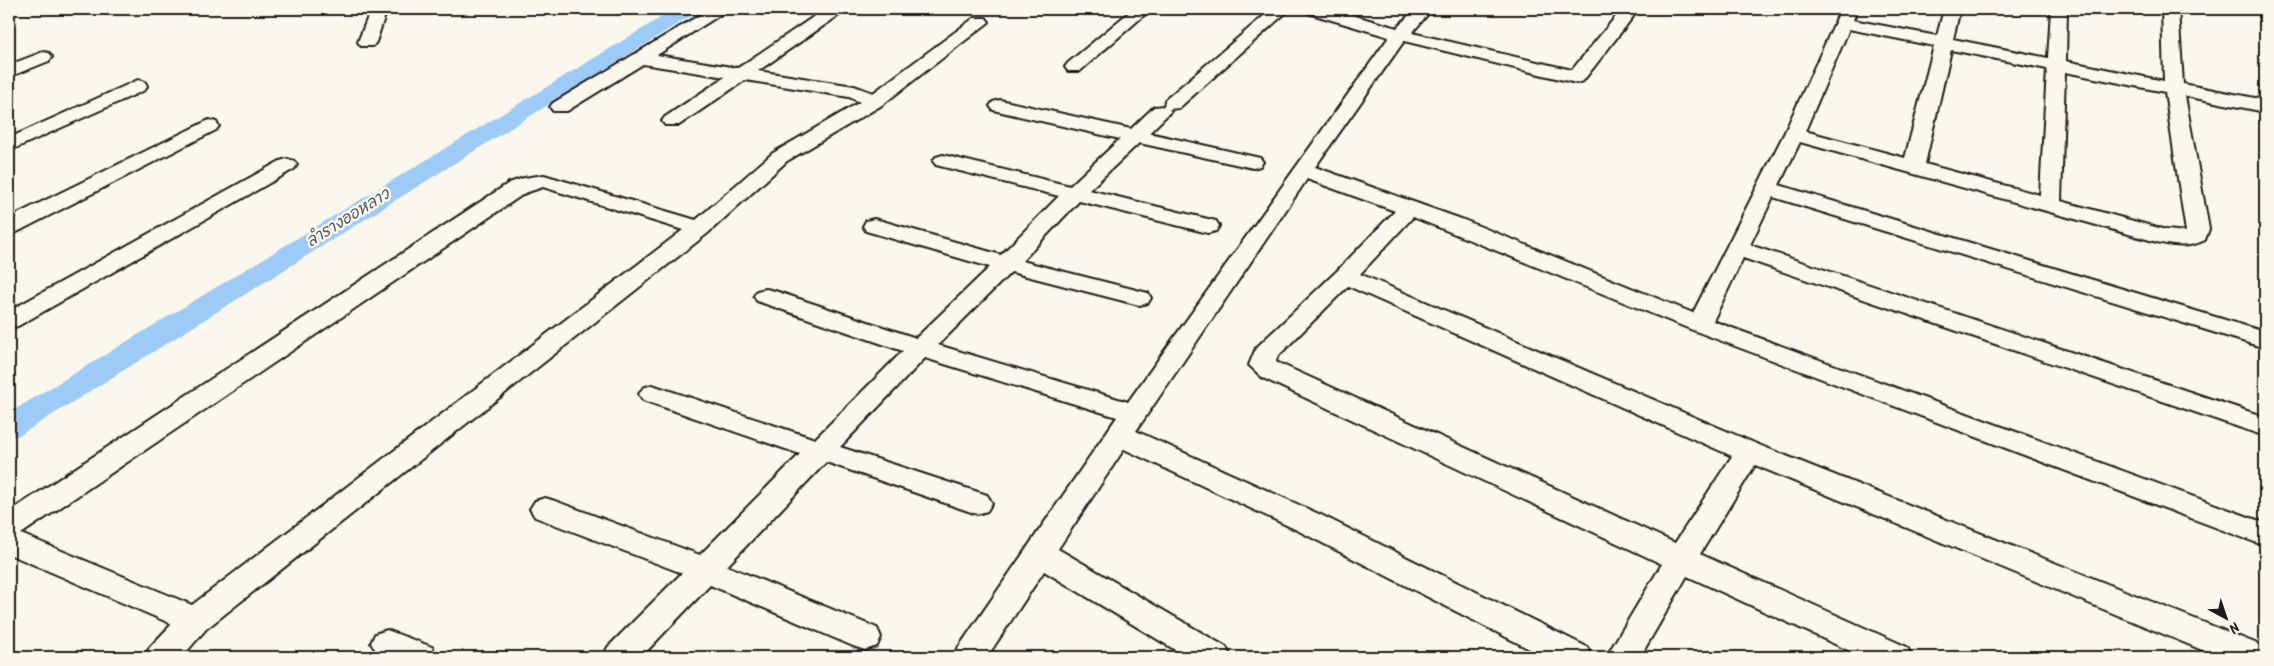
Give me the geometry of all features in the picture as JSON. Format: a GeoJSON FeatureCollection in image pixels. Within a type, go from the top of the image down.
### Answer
{"type":"FeatureCollection","features":[{"type":"Feature","properties":{"kind":"street"},"geometry":{"type":"LineString","coordinates":[[367,42],[379,9]]}},
{"type":"Feature","properties":{"kind":"street"},"geometry":{"type":"LineString","coordinates":[[560,106],[721,9]]}},
{"type":"Feature","properties":{"kind":"street"},"geometry":{"type":"LineString","coordinates":[[672,121],[836,9]]}},
{"type":"Feature","properties":{"kind":"street"},"geometry":{"type":"LineString","coordinates":[[1074,67],[1143,9]]}},
{"type":"Feature","properties":{"kind":"street"},"geometry":{"type":"LineString","coordinates":[[620,657],[706,570],[819,450],[1006,264],[1073,194],[1132,137],[1282,9]]}},
{"type":"Feature","properties":{"kind":"street"},"geometry":{"type":"LineString","coordinates":[[1314,9],[1400,35],[1576,77],[1632,9]]}},
{"type":"Feature","properties":{"kind":"street"},"geometry":{"type":"LineString","coordinates":[[969,657],[1303,170],[1400,35],[1424,9]]}},
{"type":"Feature","properties":{"kind":"street"},"geometry":{"type":"LineString","coordinates":[[1914,165],[1952,9]]}},
{"type":"Feature","properties":{"kind":"street"},"geometry":{"type":"LineString","coordinates":[[2050,204],[2055,65],[2060,9]]}},
{"type":"Feature","properties":{"kind":"street"},"geometry":{"type":"LineString","coordinates":[[1794,134],[1914,165],[2165,237],[2189,239],[2196,234],[2198,229],[2174,88],[2170,9]]}},
{"type":"Feature","properties":{"kind":"street"},"geometry":{"type":"LineString","coordinates":[[1699,324],[1794,134],[1846,16],[1944,42],[2265,106]]}},
{"type":"Feature","properties":{"kind":"street"},"geometry":{"type":"LineString","coordinates":[[162,657],[195,620],[700,228],[780,157],[875,101],[980,22]]}},
{"type":"Feature","properties":{"kind":"street"},"geometry":{"type":"LineString","coordinates":[[9,72],[43,58]]}},
{"type":"Feature","properties":{"kind":"street"},"geometry":{"type":"LineString","coordinates":[[640,58],[854,92],[875,101]]}},
{"type":"Feature","properties":{"kind":"street"},"geometry":{"type":"LineString","coordinates":[[9,145],[138,86]]}},
{"type":"Feature","properties":{"kind":"street"},"geometry":{"type":"LineString","coordinates":[[1000,106],[1132,137],[1253,162]]}},
{"type":"Feature","properties":{"kind":"street"},"geometry":{"type":"LineString","coordinates":[[9,227],[209,126]]}},
{"type":"Feature","properties":{"kind":"street"},"geometry":{"type":"LineString","coordinates":[[943,161],[1208,226]]}},
{"type":"Feature","properties":{"kind":"street"},"geometry":{"type":"LineString","coordinates":[[14,313],[288,165]]}},
{"type":"Feature","properties":{"kind":"street"},"geometry":{"type":"LineString","coordinates":[[1303,170],[1518,250],[1699,324],[2265,535]]}},
{"type":"Feature","properties":{"kind":"street"},"geometry":{"type":"LineString","coordinates":[[9,527],[517,188],[531,182],[544,181],[700,228]]}},
{"type":"Feature","properties":{"kind":"street"},"geometry":{"type":"LineString","coordinates":[[1767,188],[2265,340]]}},
{"type":"Feature","properties":{"kind":"street"},"geometry":{"type":"LineString","coordinates":[[1409,209],[1345,276],[1265,354],[1262,365],[1272,372],[1895,657]]}},
{"type":"Feature","properties":{"kind":"street"},"geometry":{"type":"LineString","coordinates":[[874,226],[1006,264],[1139,298]]}},
{"type":"Feature","properties":{"kind":"street"},"geometry":{"type":"LineString","coordinates":[[1736,248],[2265,427]]}},
{"type":"Feature","properties":{"kind":"street"},"geometry":{"type":"LineString","coordinates":[[1345,276],[1749,452],[2254,657]]}},
{"type":"Feature","properties":{"kind":"street"},"geometry":{"type":"LineString","coordinates":[[766,296],[920,348],[1127,424],[1310,523],[1575,657]]}},
{"type":"Feature","properties":{"kind":"street"},"geometry":{"type":"LineString","coordinates":[[652,394],[977,503]]}},
{"type":"Feature","properties":{"kind":"street"},"geometry":{"type":"LineString","coordinates":[[1623,657],[1682,558],[1749,452]]}},
{"type":"Feature","properties":{"kind":"street"},"geometry":{"type":"LineString","coordinates":[[546,509],[706,570],[865,636]]}},
{"type":"Feature","properties":{"kind":"street"},"geometry":{"type":"LineString","coordinates":[[9,541],[195,620]]}},
{"type":"Feature","properties":{"kind":"street"},"geometry":{"type":"LineString","coordinates":[[1039,553],[1214,657]]}},
{"type":"Feature","properties":{"kind":"street"},"geometry":{"type":"LineString","coordinates":[[387,643],[420,657]]}},
{"type":"Feature","properties":{"kind":"waterway","name":"ลำรางออหลาว"},"geometry":{"type":"LineString","coordinates":[[9,427],[688,9]]}}]}
